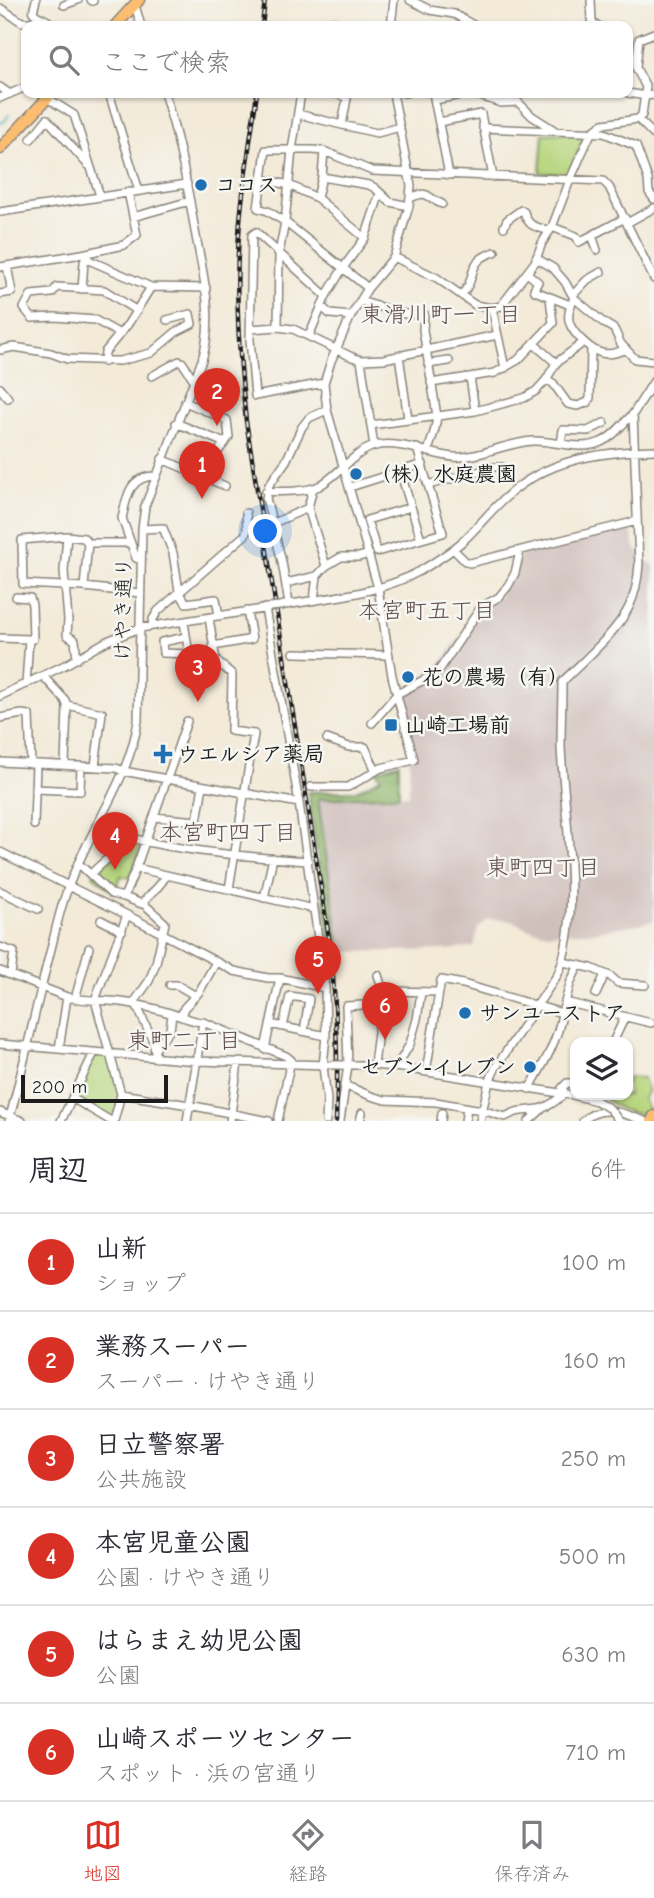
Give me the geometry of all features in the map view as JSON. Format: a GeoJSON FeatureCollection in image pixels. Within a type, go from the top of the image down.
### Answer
{"type":"FeatureCollection","features":[{"type":"Feature","properties":{"kind":"highway"},"geometry":{"type":"LineString","coordinates":[[120,21],[137,2]]}},
{"type":"Feature","properties":{"kind":"highway"},"geometry":{"type":"LineString","coordinates":[[0,149],[48,98]]}},
{"type":"Feature","properties":{"kind":"street"},"geometry":{"type":"LineString","coordinates":[[36,0],[33,12],[47,21]]}},
{"type":"Feature","properties":{"kind":"street"},"geometry":{"type":"LineString","coordinates":[[64,5],[78,0]]}},
{"type":"Feature","properties":{"kind":"street"},"geometry":{"type":"LineString","coordinates":[[392,21],[394,0]]}},
{"type":"Feature","properties":{"kind":"street"},"geometry":{"type":"LineString","coordinates":[[410,0],[430,10],[454,13],[467,21]]}},
{"type":"Feature","properties":{"kind":"street"},"geometry":{"type":"LineString","coordinates":[[591,0],[592,21]]}},
{"type":"Feature","properties":{"kind":"street"},"geometry":{"type":"LineString","coordinates":[[137,2],[140,21]]}},
{"type":"Feature","properties":{"kind":"street"},"geometry":{"type":"LineString","coordinates":[[0,8],[21,21]]}},
{"type":"Feature","properties":{"kind":"street"},"geometry":{"type":"LineString","coordinates":[[394,257],[438,278],[475,305],[492,308],[501,306],[536,258],[591,133],[603,124],[638,119],[642,115],[650,96],[636,68],[638,41],[640,37],[654,33]]}},
{"type":"Feature","properties":{"kind":"street"},"geometry":{"type":"LineString","coordinates":[[633,40],[638,41]]}},
{"type":"Feature","properties":{"kind":"street"},"geometry":{"type":"LineString","coordinates":[[0,87],[10,94]]}},
{"type":"Feature","properties":{"kind":"street"},"geometry":{"type":"LineString","coordinates":[[0,99],[21,89]]}},
{"type":"Feature","properties":{"kind":"street"},"geometry":{"type":"LineString","coordinates":[[53,98],[74,115],[100,196]]}},
{"type":"Feature","properties":{"kind":"street"},"geometry":{"type":"LineString","coordinates":[[111,98],[139,191]]}},
{"type":"Feature","properties":{"kind":"street","name":"けやき通り"},"geometry":{"type":"LineString","coordinates":[[10,1119],[68,887],[131,750],[138,720],[142,529],[147,499],[205,350],[208,304],[179,140],[166,98]]}},
{"type":"Feature","properties":{"kind":"street"},"geometry":{"type":"LineString","coordinates":[[278,327],[279,253],[300,98]]}},
{"type":"Feature","properties":{"kind":"street"},"geometry":{"type":"LineString","coordinates":[[342,125],[348,98]]}},
{"type":"Feature","properties":{"kind":"street"},"geometry":{"type":"LineString","coordinates":[[311,787],[348,787],[381,768],[414,760],[397,694],[378,588],[327,410],[324,383],[351,316],[368,288],[394,257],[410,202],[411,190],[395,98]]}},
{"type":"Feature","properties":{"kind":"street"},"geometry":{"type":"LineString","coordinates":[[434,98],[449,175]]}},
{"type":"Feature","properties":{"kind":"street"},"geometry":{"type":"LineString","coordinates":[[486,98],[501,103],[518,102],[532,116],[556,131]]}},
{"type":"Feature","properties":{"kind":"street"},"geometry":{"type":"LineString","coordinates":[[39,107],[91,168]]}},
{"type":"Feature","properties":{"kind":"street"},"geometry":{"type":"LineString","coordinates":[[298,114],[377,133],[400,127]]}},
{"type":"Feature","properties":{"kind":"street"},"geometry":{"type":"LineString","coordinates":[[439,122],[481,114],[493,177]]}},
{"type":"Feature","properties":{"kind":"street"},"geometry":{"type":"LineString","coordinates":[[31,139],[47,119]]}},
{"type":"Feature","properties":{"kind":"street"},"geometry":{"type":"LineString","coordinates":[[638,119],[654,135]]}},
{"type":"Feature","properties":{"kind":"street"},"geometry":{"type":"LineString","coordinates":[[483,128],[604,133],[636,146],[648,179],[649,191],[654,199]]}},
{"type":"Feature","properties":{"kind":"street"},"geometry":{"type":"LineString","coordinates":[[368,288],[285,222],[258,208],[266,150],[324,151],[372,171],[603,181],[610,187],[654,279]]}},
{"type":"Feature","properties":{"kind":"street"},"geometry":{"type":"LineString","coordinates":[[317,198],[324,151]]}},
{"type":"Feature","properties":{"kind":"street"},"geometry":{"type":"LineString","coordinates":[[322,177],[369,185],[390,202],[410,202],[422,193],[442,204]]}},
{"type":"Feature","properties":{"kind":"street"},"geometry":{"type":"LineString","coordinates":[[262,179],[289,185],[317,198],[365,238]]}},
{"type":"Feature","properties":{"kind":"street"},"geometry":{"type":"LineString","coordinates":[[0,212],[187,184]]}},
{"type":"Feature","properties":{"kind":"street"},"geometry":{"type":"LineString","coordinates":[[0,294],[12,292],[4,267],[84,256],[124,245],[137,235],[128,192]]}},
{"type":"Feature","properties":{"kind":"street"},"geometry":{"type":"LineString","coordinates":[[309,336],[326,296],[365,238],[380,193]]}},
{"type":"Feature","properties":{"kind":"street"},"geometry":{"type":"LineString","coordinates":[[133,217],[190,201]]}},
{"type":"Feature","properties":{"kind":"street"},"geometry":{"type":"LineString","coordinates":[[504,227],[507,220],[521,210],[531,225],[576,236],[579,242],[652,212]]}},
{"type":"Feature","properties":{"kind":"street"},"geometry":{"type":"LineString","coordinates":[[324,383],[255,396],[250,329],[252,235],[256,232],[326,296]]}},
{"type":"Feature","properties":{"kind":"street"},"geometry":{"type":"LineString","coordinates":[[592,235],[597,250]]}},
{"type":"Feature","properties":{"kind":"street"},"geometry":{"type":"LineString","coordinates":[[461,295],[468,288],[474,267],[484,256],[495,252]]}},
{"type":"Feature","properties":{"kind":"street"},"geometry":{"type":"LineString","coordinates":[[84,256],[151,287],[205,288]]}},
{"type":"Feature","properties":{"kind":"street"},"geometry":{"type":"LineString","coordinates":[[82,289],[84,256]]}},
{"type":"Feature","properties":{"kind":"street"},"geometry":{"type":"LineString","coordinates":[[536,258],[554,268],[565,282],[572,299],[614,329],[621,344],[635,359],[654,361]]}},
{"type":"Feature","properties":{"kind":"street"},"geometry":{"type":"LineString","coordinates":[[601,272],[587,280],[572,299],[568,313],[571,329],[591,348],[602,354],[609,355],[626,349]]}},
{"type":"Feature","properties":{"kind":"street"},"geometry":{"type":"LineString","coordinates":[[527,273],[538,282],[535,291],[550,298],[572,299]]}},
{"type":"Feature","properties":{"kind":"street"},"geometry":{"type":"LineString","coordinates":[[120,334],[94,320],[32,318],[24,308],[31,295],[52,293],[57,287],[104,290],[136,311]]}},
{"type":"Feature","properties":{"kind":"street"},"geometry":{"type":"LineString","coordinates":[[104,362],[105,352],[151,287]]}},
{"type":"Feature","properties":{"kind":"street"},"geometry":{"type":"LineString","coordinates":[[431,383],[495,373],[517,360],[553,323],[550,298]]}},
{"type":"Feature","properties":{"kind":"street"},"geometry":{"type":"LineString","coordinates":[[360,301],[404,314],[424,314],[423,330],[437,416],[428,451]]}},
{"type":"Feature","properties":{"kind":"street"},"geometry":{"type":"LineString","coordinates":[[322,307],[330,314],[351,316]]}},
{"type":"Feature","properties":{"kind":"street"},"geometry":{"type":"LineString","coordinates":[[492,308],[505,368]]}},
{"type":"Feature","properties":{"kind":"street"},"geometry":{"type":"LineString","coordinates":[[0,350],[29,348],[66,359],[120,361],[151,353],[176,332],[192,324],[190,314],[167,320]]}},
{"type":"Feature","properties":{"kind":"street"},"geometry":{"type":"LineString","coordinates":[[250,329],[293,329],[361,360],[384,359],[498,335]]}},
{"type":"Feature","properties":{"kind":"street"},"geometry":{"type":"LineString","coordinates":[[371,425],[475,411],[524,398],[536,391],[556,363],[584,342]]}},
{"type":"Feature","properties":{"kind":"street"},"geometry":{"type":"LineString","coordinates":[[534,344],[556,363]]}},
{"type":"Feature","properties":{"kind":"street"},"geometry":{"type":"LineString","coordinates":[[546,380],[553,383],[568,404],[588,402],[591,348]]}},
{"type":"Feature","properties":{"kind":"street"},"geometry":{"type":"LineString","coordinates":[[399,355],[408,419]]}},
{"type":"Feature","properties":{"kind":"street"},"geometry":{"type":"LineString","coordinates":[[361,360],[374,446]]}},
{"type":"Feature","properties":{"kind":"street"},"geometry":{"type":"LineString","coordinates":[[152,376],[179,361],[194,380]]}},
{"type":"Feature","properties":{"kind":"street"},"geometry":{"type":"LineString","coordinates":[[428,365],[449,361]]}},
{"type":"Feature","properties":{"kind":"street"},"geometry":{"type":"LineString","coordinates":[[470,377],[475,411]]}},
{"type":"Feature","properties":{"kind":"street"},"geometry":{"type":"LineString","coordinates":[[266,491],[313,488],[374,446],[417,448],[458,457],[520,442],[544,441],[586,446],[602,442],[633,414],[654,381]]}},
{"type":"Feature","properties":{"kind":"street"},"geometry":{"type":"LineString","coordinates":[[0,388],[8,398]]}},
{"type":"Feature","properties":{"kind":"street"},"geometry":{"type":"LineString","coordinates":[[185,402],[227,420],[229,437],[208,465],[204,476]]}},
{"type":"Feature","properties":{"kind":"street"},"geometry":{"type":"LineString","coordinates":[[289,604],[265,498],[266,491],[290,454],[302,427],[309,418],[327,410]]}},
{"type":"Feature","properties":{"kind":"street"},"geometry":{"type":"LineString","coordinates":[[480,1121],[489,1082],[496,1067],[558,974],[562,962],[569,921],[570,888],[561,747],[562,682],[609,634],[628,609],[638,583],[633,414]]}},
{"type":"Feature","properties":{"kind":"street"},"geometry":{"type":"LineString","coordinates":[[177,423],[225,443]]}},
{"type":"Feature","properties":{"kind":"street"},"geometry":{"type":"LineString","coordinates":[[561,444],[563,430],[588,431],[604,423]]}},
{"type":"Feature","properties":{"kind":"street"},"geometry":{"type":"LineString","coordinates":[[411,506],[367,520],[377,552],[443,533],[417,448]]}},
{"type":"Feature","properties":{"kind":"street"},"geometry":{"type":"LineString","coordinates":[[0,696],[77,659],[107,641],[140,628],[378,588],[410,576],[453,549],[506,497],[537,474],[574,459],[606,452],[654,450]]}},
{"type":"Feature","properties":{"kind":"street"},"geometry":{"type":"LineString","coordinates":[[162,459],[225,486]]}},
{"type":"Feature","properties":{"kind":"street"},"geometry":{"type":"LineString","coordinates":[[350,487],[423,464]]}},
{"type":"Feature","properties":{"kind":"street"},"geometry":{"type":"LineString","coordinates":[[428,485],[488,467],[502,467]]}},
{"type":"Feature","properties":{"kind":"street"},"geometry":{"type":"LineString","coordinates":[[400,471],[421,539]]}},
{"type":"Feature","properties":{"kind":"street"},"geometry":{"type":"LineString","coordinates":[[141,560],[136,558],[122,518],[129,489],[149,476],[156,476]]}},
{"type":"Feature","properties":{"kind":"street"},"geometry":{"type":"LineString","coordinates":[[313,488],[308,508],[326,566]]}},
{"type":"Feature","properties":{"kind":"street"},"geometry":{"type":"LineString","coordinates":[[271,524],[308,508]]}},
{"type":"Feature","properties":{"kind":"street"},"geometry":{"type":"LineString","coordinates":[[152,626],[158,611],[245,534],[248,525],[246,513]]}},
{"type":"Feature","properties":{"kind":"street"},"geometry":{"type":"LineString","coordinates":[[453,549],[470,563],[638,521]]}},
{"type":"Feature","properties":{"kind":"street"},"geometry":{"type":"LineString","coordinates":[[142,529],[163,528],[173,553],[179,591],[186,603],[216,599],[219,616]]}},
{"type":"Feature","properties":{"kind":"street"},"geometry":{"type":"LineString","coordinates":[[67,537],[64,571],[67,635],[75,640],[77,659]]}},
{"type":"Feature","properties":{"kind":"street"},"geometry":{"type":"LineString","coordinates":[[84,587],[88,543],[84,538],[22,540],[23,584],[141,593]]}},
{"type":"Feature","properties":{"kind":"street"},"geometry":{"type":"LineString","coordinates":[[88,543],[130,543]]}},
{"type":"Feature","properties":{"kind":"street"},"geometry":{"type":"LineString","coordinates":[[372,723],[397,694],[440,669],[481,607],[499,597],[508,586],[515,573],[520,551]]}},
{"type":"Feature","properties":{"kind":"street"},"geometry":{"type":"LineString","coordinates":[[314,600],[317,576],[326,566],[341,557],[369,554]]}},
{"type":"Feature","properties":{"kind":"street"},"geometry":{"type":"LineString","coordinates":[[286,583],[317,576]]}},
{"type":"Feature","properties":{"kind":"street"},"geometry":{"type":"LineString","coordinates":[[16,597],[30,598],[32,605],[34,639],[26,684]]}},
{"type":"Feature","properties":{"kind":"street"},"geometry":{"type":"LineString","coordinates":[[268,608],[325,988],[326,1121]]}},
{"type":"Feature","properties":{"kind":"street"},"geometry":{"type":"LineString","coordinates":[[214,646],[252,639],[247,611]]}},
{"type":"Feature","properties":{"kind":"street"},"geometry":{"type":"LineString","coordinates":[[209,618],[216,661],[232,674],[231,731],[254,734],[229,889]]}},
{"type":"Feature","properties":{"kind":"street"},"geometry":{"type":"LineString","coordinates":[[184,622],[186,637]]}},
{"type":"Feature","properties":{"kind":"street"},"geometry":{"type":"LineString","coordinates":[[0,638],[34,639]]}},
{"type":"Feature","properties":{"kind":"street"},"geometry":{"type":"LineString","coordinates":[[294,653],[389,655]]}},
{"type":"Feature","properties":{"kind":"street"},"geometry":{"type":"LineString","coordinates":[[43,676],[67,705],[65,765]]}},
{"type":"Feature","properties":{"kind":"street"},"geometry":{"type":"LineString","coordinates":[[67,705],[102,713],[95,766]]}},
{"type":"Feature","properties":{"kind":"street"},"geometry":{"type":"LineString","coordinates":[[0,718],[29,715],[35,789],[34,825]]}},
{"type":"Feature","properties":{"kind":"street"},"geometry":{"type":"LineString","coordinates":[[124,897],[187,721]]}},
{"type":"Feature","properties":{"kind":"street"},"geometry":{"type":"LineString","coordinates":[[327,739],[349,747],[365,747],[376,771]]}},
{"type":"Feature","properties":{"kind":"street"},"geometry":{"type":"LineString","coordinates":[[0,762],[116,768],[299,803]]}},
{"type":"Feature","properties":{"kind":"street"},"geometry":{"type":"LineString","coordinates":[[35,789],[80,791],[81,766]]}},
{"type":"Feature","properties":{"kind":"street"},"geometry":{"type":"LineString","coordinates":[[154,817],[197,821],[203,786]]}},
{"type":"Feature","properties":{"kind":"street"},"geometry":{"type":"LineString","coordinates":[[96,826],[145,841],[235,856],[308,861]]}},
{"type":"Feature","properties":{"kind":"street"},"geometry":{"type":"LineString","coordinates":[[91,874],[124,844],[128,836]]}},
{"type":"Feature","properties":{"kind":"street"},"geometry":{"type":"LineString","coordinates":[[0,852],[234,971],[325,988]]}},
{"type":"Feature","properties":{"kind":"street"},"geometry":{"type":"LineString","coordinates":[[264,898],[273,858]]}},
{"type":"Feature","properties":{"kind":"street"},"geometry":{"type":"LineString","coordinates":[[78,863],[111,894],[144,903],[165,923],[156,963],[135,1005]]}},
{"type":"Feature","properties":{"kind":"street"},"geometry":{"type":"LineString","coordinates":[[136,868],[314,909]]}},
{"type":"Feature","properties":{"kind":"street"},"geometry":{"type":"LineString","coordinates":[[144,903],[148,894],[163,883],[166,875]]}},
{"type":"Feature","properties":{"kind":"street"},"geometry":{"type":"LineString","coordinates":[[0,891],[38,909]]}},
{"type":"Feature","properties":{"kind":"street"},"geometry":{"type":"LineString","coordinates":[[115,895],[117,911]]}},
{"type":"Feature","properties":{"kind":"street"},"geometry":{"type":"LineString","coordinates":[[72,1098],[113,1121],[121,1094],[95,1000],[127,915]]}},
{"type":"Feature","properties":{"kind":"street"},"geometry":{"type":"LineString","coordinates":[[101,920],[122,931]]}},
{"type":"Feature","properties":{"kind":"street"},"geometry":{"type":"LineString","coordinates":[[0,947],[14,952],[11,975]]}},
{"type":"Feature","properties":{"kind":"street"},"geometry":{"type":"LineString","coordinates":[[59,1049],[71,998],[89,948]]}},
{"type":"Feature","properties":{"kind":"street"},"geometry":{"type":"LineString","coordinates":[[181,1016],[184,1007],[196,996],[216,962]]}},
{"type":"Feature","properties":{"kind":"street"},"geometry":{"type":"LineString","coordinates":[[562,962],[592,968],[618,983],[645,985]]}},
{"type":"Feature","properties":{"kind":"street"},"geometry":{"type":"LineString","coordinates":[[529,1088],[547,1058],[560,1026],[571,981],[579,965]]}},
{"type":"Feature","properties":{"kind":"street"},"geometry":{"type":"LineString","coordinates":[[0,971],[71,998],[108,1000],[203,1022],[286,1056],[291,1060],[278,1121]]}},
{"type":"Feature","properties":{"kind":"street"},"geometry":{"type":"LineString","coordinates":[[596,994],[605,974]]}},
{"type":"Feature","properties":{"kind":"street"},"geometry":{"type":"LineString","coordinates":[[374,1065],[383,991],[378,975]]}},
{"type":"Feature","properties":{"kind":"street"},"geometry":{"type":"LineString","coordinates":[[265,1049],[280,978]]}},
{"type":"Feature","properties":{"kind":"street"},"geometry":{"type":"LineString","coordinates":[[426,1072],[441,980],[562,1013]]}},
{"type":"Feature","properties":{"kind":"street"},"geometry":{"type":"LineString","coordinates":[[170,985],[177,985],[196,996]]}},
{"type":"Feature","properties":{"kind":"street"},"geometry":{"type":"LineString","coordinates":[[383,991],[439,992]]}},
{"type":"Feature","properties":{"kind":"street"},"geometry":{"type":"LineString","coordinates":[[403,1068],[400,1061],[410,1044],[421,992]]}},
{"type":"Feature","properties":{"kind":"street"},"geometry":{"type":"LineString","coordinates":[[283,1027],[290,996],[309,999],[304,1031]]}},
{"type":"Feature","properties":{"kind":"street"},"geometry":{"type":"LineString","coordinates":[[565,1002],[651,1023]]}},
{"type":"Feature","properties":{"kind":"street"},"geometry":{"type":"LineString","coordinates":[[340,1121],[344,1085],[346,1006],[382,1004]]}},
{"type":"Feature","properties":{"kind":"street"},"geometry":{"type":"LineString","coordinates":[[135,1005],[153,1041],[156,1058]]}},
{"type":"Feature","properties":{"kind":"street"},"geometry":{"type":"LineString","coordinates":[[155,1049],[170,1030],[172,1014]]}},
{"type":"Feature","properties":{"kind":"street"},"geometry":{"type":"LineString","coordinates":[[615,1037],[625,1017]]}},
{"type":"Feature","properties":{"kind":"street"},"geometry":{"type":"LineString","coordinates":[[187,1121],[203,1022]]}},
{"type":"Feature","properties":{"kind":"street"},"geometry":{"type":"LineString","coordinates":[[270,1024],[326,1036]]}},
{"type":"Feature","properties":{"kind":"street"},"geometry":{"type":"LineString","coordinates":[[0,1044],[197,1061],[374,1065],[570,1092]]}},
{"type":"Feature","properties":{"kind":"street"},"geometry":{"type":"LineString","coordinates":[[61,1121],[94,1053]]}},
{"type":"Feature","properties":{"kind":"street"},"geometry":{"type":"LineString","coordinates":[[230,1117],[238,1063]]}},
{"type":"Feature","properties":{"kind":"street"},"geometry":{"type":"LineString","coordinates":[[344,1085],[385,1100],[436,1102],[505,1117],[517,1110],[542,1108],[570,1093]]}},
{"type":"Feature","properties":{"kind":"street"},"geometry":{"type":"LineString","coordinates":[[121,1094],[189,1105],[230,1117],[269,1121]]}},
{"type":"Feature","properties":{"kind":"street"},"geometry":{"type":"LineString","coordinates":[[594,1100],[610,1109],[620,1121]]}},
{"type":"Feature","properties":{"kind":"street"},"geometry":{"type":"LineString","coordinates":[[465,1121],[467,1108]]}},
{"type":"Feature","properties":{"kind":"street"},"geometry":{"type":"LineString","coordinates":[[529,1121],[542,1108]]}},
{"type":"Feature","properties":{"kind":"street"},"geometry":{"type":"LineString","coordinates":[[583,1121],[600,1111],[613,1111],[644,1121]]}},
{"type":"Feature","properties":{"kind":"street"},"geometry":{"type":"LineString","coordinates":[[0,1112],[10,1119],[22,1121]]}},
{"type":"Feature","properties":{"kind":"shaded area"},"geometry":{"type":"Polygon","coordinates":[[[630,526],[635,548],[645,560],[654,565],[654,921],[593,932],[548,933],[529,929],[511,920],[489,919],[478,928],[474,947],[340,952],[318,799],[409,795],[410,752],[400,694],[432,676],[474,616],[499,597],[520,555],[630,526]]]}},
{"type":"Feature","properties":{"kind":"green space"},"geometry":{"type":"Polygon","coordinates":[[[587,132],[568,174],[540,173],[543,134],[587,132]]]}},
{"type":"Feature","properties":{"kind":"green space"},"geometry":{"type":"Polygon","coordinates":[[[399,763],[399,795],[318,799],[340,952],[333,959],[308,792],[356,791],[381,778],[376,771],[399,763]]]}},
{"type":"Feature","properties":{"kind":"green space"},"geometry":{"type":"Polygon","coordinates":[[[129,839],[142,843],[130,878],[121,876],[114,892],[93,875],[129,839]]]}},
{"type":"Feature","properties":{"kind":"green space"},"geometry":{"type":"Polygon","coordinates":[[[111,1054],[121,1094],[114,1121],[72,1098],[95,1055],[111,1054]]]}},
{"type":"Feature","properties":{"kind":"green space"},"geometry":{"type":"Polygon","coordinates":[[[633,1077],[643,1078],[648,1091],[643,1099],[650,1114],[617,1107],[608,1100],[633,1100],[633,1077]]]}},
{"type":"Feature","properties":{"kind":"waterway"},"geometry":{"type":"LineString","coordinates":[[0,123],[9,115]]}},
{"type":"Feature","properties":{"kind":"railway"},"geometry":{"type":"LineString","coordinates":[[263,21],[265,0]]}},
{"type":"Feature","properties":{"kind":"railway"},"geometry":{"type":"LineString","coordinates":[[256,98],[238,246],[237,296],[241,371],[246,421],[329,938],[336,1029],[336,1121]]}},
{"type":"Feature","properties":{"kind":"place","name":"ココス"},"geometry":{"type":"Point","coordinates":[201,185]}},
{"type":"Feature","properties":{"kind":"place","name":"業務スーパー"},"geometry":{"type":"Point","coordinates":[217,426]}},
{"type":"Feature","properties":{"kind":"place","name":"（株）水庭農園"},"geometry":{"type":"Point","coordinates":[356,474]}},
{"type":"Feature","properties":{"kind":"place","name":"山新"},"geometry":{"type":"Point","coordinates":[202,499]}},
{"type":"Feature","properties":{"kind":"place","name":"花の農場（有）"},"geometry":{"type":"Point","coordinates":[408,677]}},
{"type":"Feature","properties":{"kind":"place","name":"日立警察署"},"geometry":{"type":"Point","coordinates":[198,702]}},
{"type":"Feature","properties":{"kind":"place","name":"山崎工場前"},"geometry":{"type":"Point","coordinates":[391,725]}},
{"type":"Feature","properties":{"kind":"place","name":"ウエルシア薬局"},"geometry":{"type":"Point","coordinates":[163,754]}},
{"type":"Feature","properties":{"kind":"place","name":"本宮児童公園"},"geometry":{"type":"Point","coordinates":[115,870]}},
{"type":"Feature","properties":{"kind":"place","name":"はらまえ幼児公園"},"geometry":{"type":"Point","coordinates":[318,994]}},
{"type":"Feature","properties":{"kind":"place","name":"サンユーストア"},"geometry":{"type":"Point","coordinates":[465,1013]}},
{"type":"Feature","properties":{"kind":"place","name":"山崎スポーツセンター"},"geometry":{"type":"Point","coordinates":[385,1040]}},
{"type":"Feature","properties":{"kind":"place","name":"セブン-イレブン"},"geometry":{"type":"Point","coordinates":[530,1067]}},
{"type":"Feature","properties":{"kind":"district","name":"東滑川町一丁目"},"geometry":{"type":"Point","coordinates":[441,314]}},
{"type":"Feature","properties":{"kind":"district","name":"本宮町五丁目"},"geometry":{"type":"Point","coordinates":[427,610]}},
{"type":"Feature","properties":{"kind":"district","name":"本宮町四丁目"},"geometry":{"type":"Point","coordinates":[228,832]}},
{"type":"Feature","properties":{"kind":"district","name":"東町四丁目"},"geometry":{"type":"Point","coordinates":[543,867]}},
{"type":"Feature","properties":{"kind":"district","name":"東町二丁目"},"geometry":{"type":"Point","coordinates":[184,1040]}}]}
